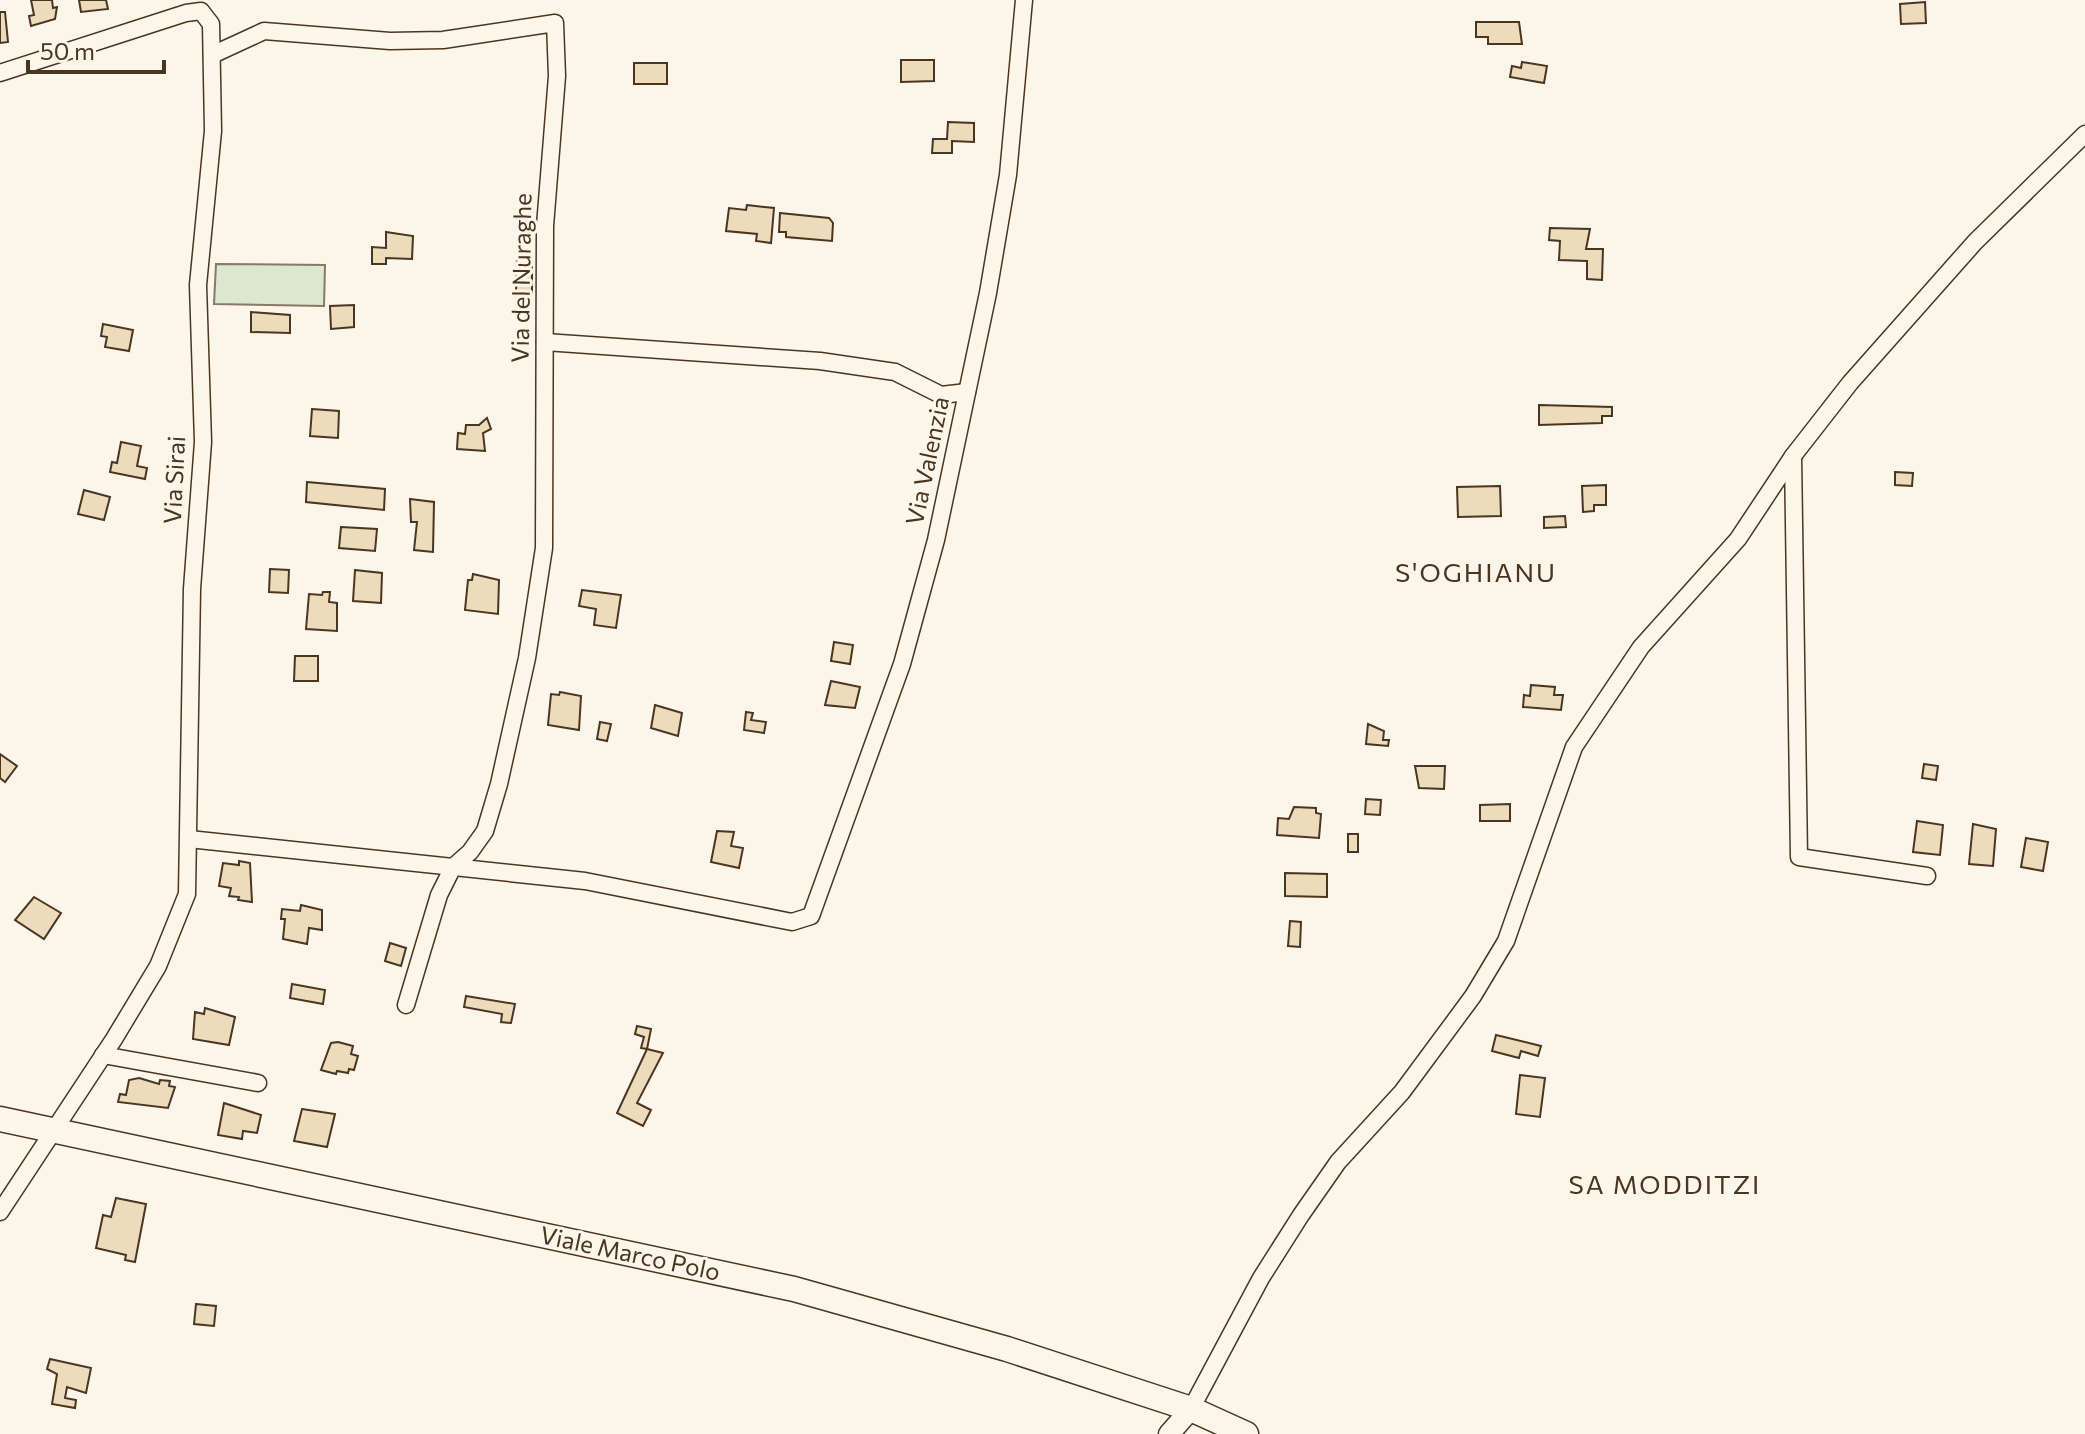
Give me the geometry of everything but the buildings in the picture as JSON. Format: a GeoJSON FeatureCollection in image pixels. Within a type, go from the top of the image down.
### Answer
{"type":"FeatureCollection","features":[{"type":"Feature","properties":{"kind":"main road","name":"Viale Marco Polo"},"geometry":{"type":"LineString","coordinates":[[0,1119],[794,1289],[1007,1349],[1191,1409],[1246,1434]]}},
{"type":"Feature","properties":{"kind":"street","name":"Via Valenzia"},"geometry":{"type":"LineString","coordinates":[[453,867],[656,893],[792,922],[811,916],[902,664],[936,540],[1008,175],[1024,0]]}},
{"type":"Feature","properties":{"kind":"street","name":"Via Sirai"},"geometry":{"type":"LineString","coordinates":[[0,73],[201,11],[211,24],[213,131],[198,285],[203,442],[192,589],[187,894],[158,966],[0,1212]]}},
{"type":"Feature","properties":{"kind":"street","name":"Via del Nuraghe"},"geometry":{"type":"LineString","coordinates":[[212,55],[264,31],[390,41],[443,40],[555,23],[557,76],[545,226],[544,548],[527,658],[485,831],[470,852],[453,867],[439,895],[406,1005]]}},
{"type":"Feature","properties":{"kind":"street"},"geometry":{"type":"LineString","coordinates":[[1169,1434],[1191,1409],[1261,1278],[1301,1215],[1338,1162],[1402,1092],[1473,996],[1506,941],[1574,747],[1641,647],[1738,539],[1793,456],[1850,383],[1975,242],[2085,134]]}},
{"type":"Feature","properties":{"kind":"street"},"geometry":{"type":"LineString","coordinates":[[545,342],[820,361],[895,372],[941,395],[967,392]]}},
{"type":"Feature","properties":{"kind":"street"},"geometry":{"type":"LineString","coordinates":[[1793,456],[1799,857],[1927,876]]}},
{"type":"Feature","properties":{"kind":"street"},"geometry":{"type":"LineString","coordinates":[[189,839],[453,867]]}},
{"type":"Feature","properties":{"kind":"street"},"geometry":{"type":"LineString","coordinates":[[103,1055],[258,1083]]}},
{"type":"Feature","properties":{"kind":"green space"},"geometry":{"type":"Polygon","coordinates":[[[216,264],[325,265],[324,306],[214,304],[216,264]]]}},
{"type":"Feature","properties":{"kind":"district","name":"S'OGHIANU"},"geometry":{"type":"Point","coordinates":[1476,573]}},
{"type":"Feature","properties":{"kind":"district","name":"SA MODDITZI"},"geometry":{"type":"Point","coordinates":[1665,1185]}}]}
